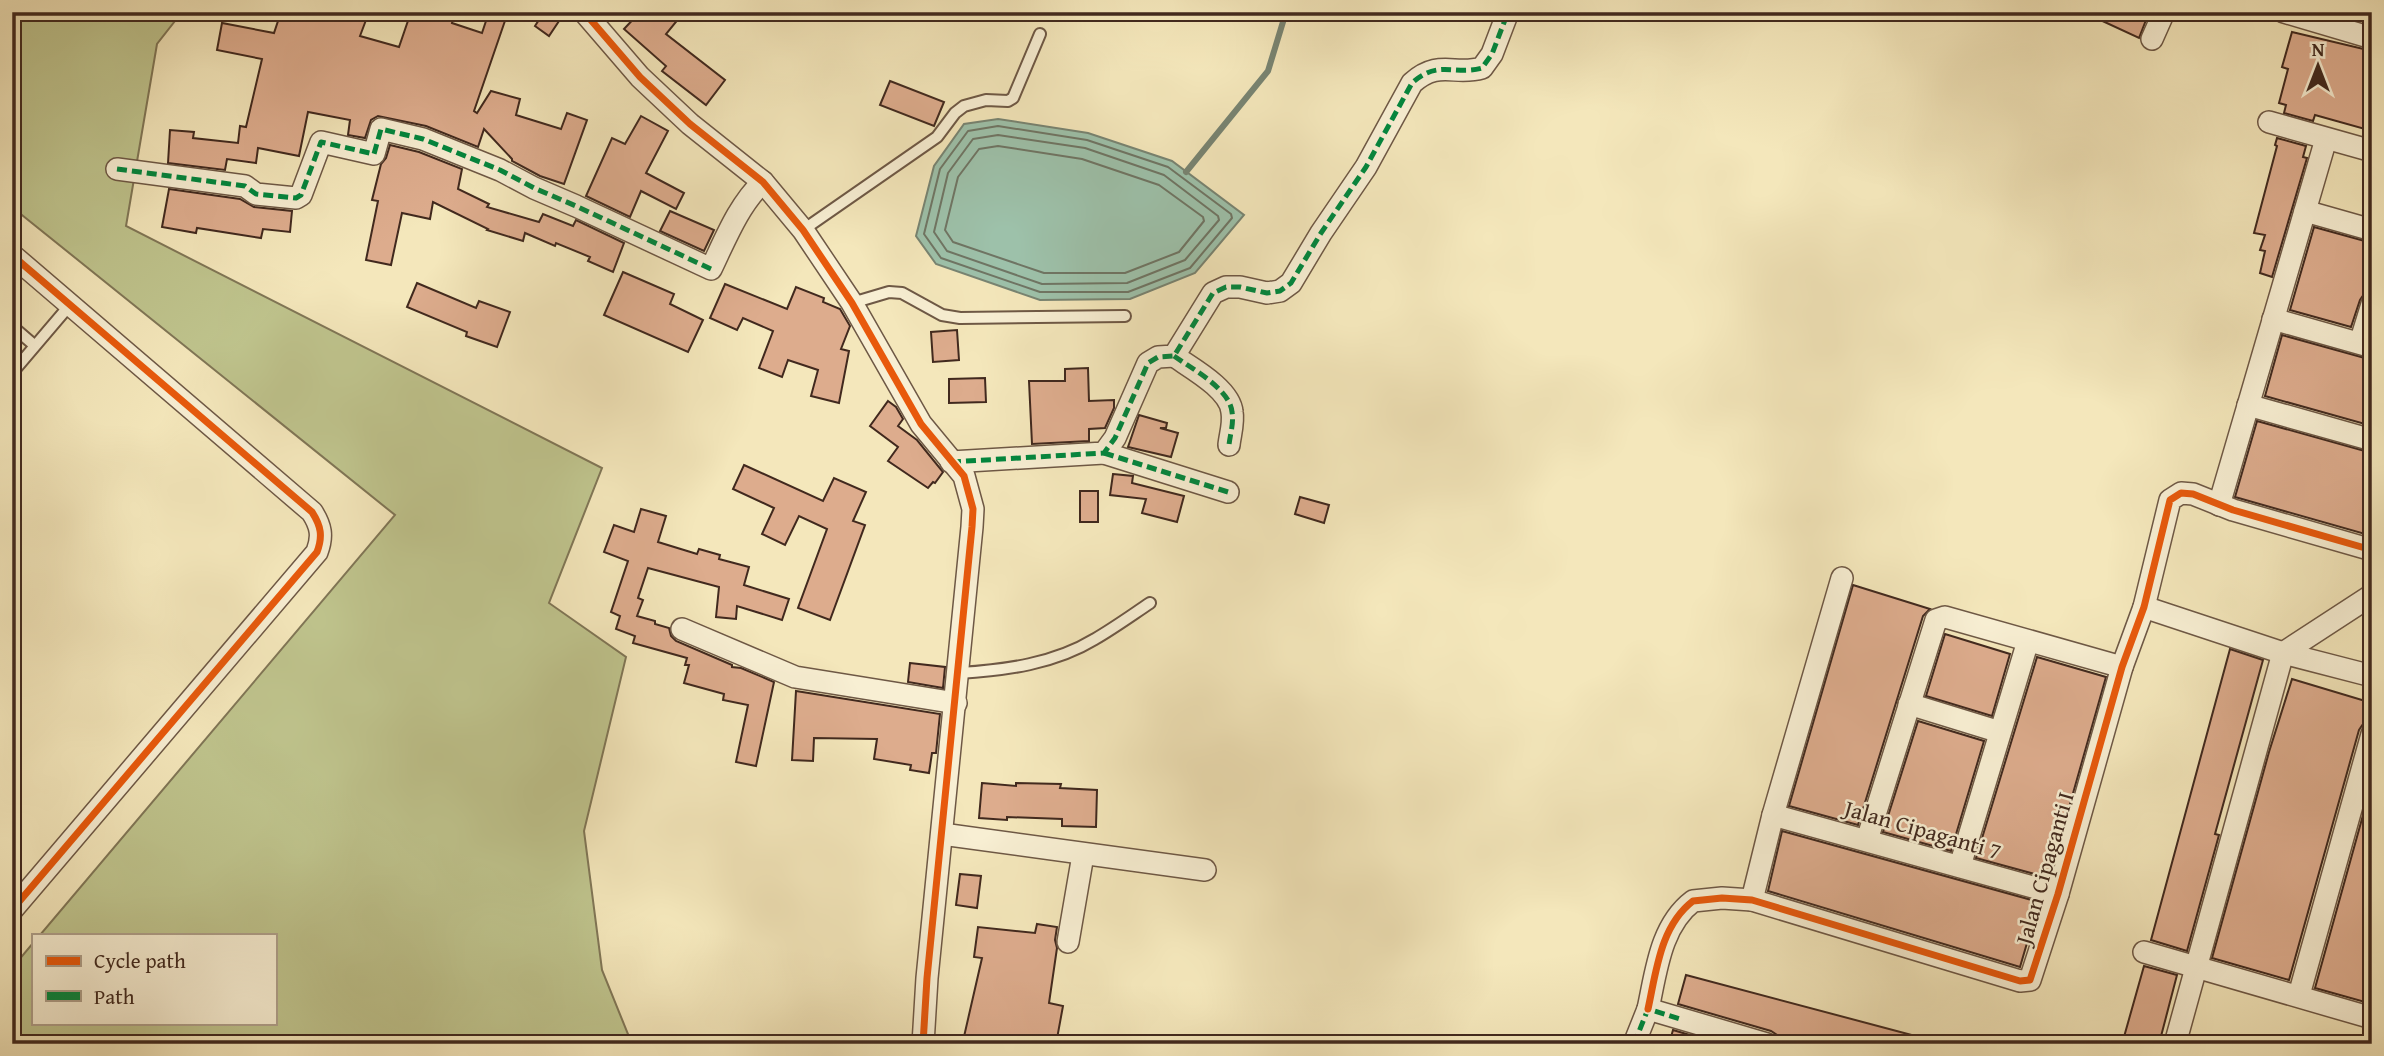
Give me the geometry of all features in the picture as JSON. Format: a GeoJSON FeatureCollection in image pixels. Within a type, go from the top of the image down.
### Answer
{"type":"FeatureCollection","features":[{"type":"Feature","properties":{"kind":"street"},"geometry":{"type":"LineString","coordinates":[[584,12],[640,77],[690,124],[763,182],[803,230],[852,303],[921,424],[964,476],[973,509],[923,1044]]}},
{"type":"Feature","properties":{"kind":"street"},"geometry":{"type":"LineString","coordinates":[[1174,356],[1213,293],[1226,287],[1267,293],[1280,291],[1291,284],[1321,233],[1366,167],[1412,83],[1421,75],[1435,70],[1482,68],[1492,54],[1508,12]]}},
{"type":"Feature","properties":{"kind":"street"},"geometry":{"type":"LineString","coordinates":[[2152,39],[2164,12]]}},
{"type":"Feature","properties":{"kind":"street"},"geometry":{"type":"LineString","coordinates":[[2284,12],[2372,38]]}},
{"type":"Feature","properties":{"kind":"street"},"geometry":{"type":"LineString","coordinates":[[2269,122],[2372,151]]}},
{"type":"Feature","properties":{"kind":"street"},"geometry":{"type":"LineString","coordinates":[[117,169],[245,186],[256,194],[296,198],[301,195],[321,142],[374,154],[381,129],[423,139],[490,165],[711,269],[752,192],[763,182]]}},
{"type":"Feature","properties":{"kind":"street"},"geometry":{"type":"LineString","coordinates":[[2326,139],[2219,505],[2372,550]]}},
{"type":"Feature","properties":{"kind":"street"},"geometry":{"type":"LineString","coordinates":[[2305,211],[2372,230]]}},
{"type":"Feature","properties":{"kind":"street"},"geometry":{"type":"LineString","coordinates":[[12,255],[312,512],[319,523],[321,534],[317,552],[12,910]]}},
{"type":"Feature","properties":{"kind":"street"},"geometry":{"type":"LineString","coordinates":[[2273,319],[2366,345],[2372,304]]}},
{"type":"Feature","properties":{"kind":"street"},"geometry":{"type":"LineString","coordinates":[[1104,453],[1115,438],[1148,363],[1158,357],[1174,356],[1210,382],[1229,402],[1232,411],[1229,445]]}},
{"type":"Feature","properties":{"kind":"street"},"geometry":{"type":"LineString","coordinates":[[2248,405],[2372,440]]}},
{"type":"Feature","properties":{"kind":"street"},"geometry":{"type":"LineString","coordinates":[[951,462],[1104,453],[1228,492]]}},
{"type":"Feature","properties":{"kind":"street","name":"Jalan Cipaganti I"},"geometry":{"type":"LineString","coordinates":[[1752,900],[2020,981],[2030,981],[2058,894],[2122,667],[2144,607],[2171,500],[2181,493],[2193,494],[2219,505]]}},
{"type":"Feature","properties":{"kind":"street"},"geometry":{"type":"LineString","coordinates":[[1634,1044],[1648,1009],[1664,942],[1687,906],[1693,901],[1705,899],[1752,900],[1773,815],[1842,578]]}},
{"type":"Feature","properties":{"kind":"street"},"geometry":{"type":"LineString","coordinates":[[2175,1044],[2194,966],[2283,653],[2372,595]]}},
{"type":"Feature","properties":{"kind":"street"},"geometry":{"type":"LineString","coordinates":[[2144,607],[2283,653],[2372,676]]}},
{"type":"Feature","properties":{"kind":"street"},"geometry":{"type":"LineString","coordinates":[[1867,840],[1936,620],[1945,617],[2122,667]]}},
{"type":"Feature","properties":{"kind":"street"},"geometry":{"type":"LineString","coordinates":[[682,629],[795,677],[956,703]]}},
{"type":"Feature","properties":{"kind":"street"},"geometry":{"type":"LineString","coordinates":[[1960,866],[2028,640]]}},
{"type":"Feature","properties":{"kind":"street"},"geometry":{"type":"LineString","coordinates":[[1909,704],[2000,732]]}},
{"type":"Feature","properties":{"kind":"street"},"geometry":{"type":"LineString","coordinates":[[2299,995],[2366,780],[2372,734]]}},
{"type":"Feature","properties":{"kind":"street","name":"Jalan Cipaganti 7"},"geometry":{"type":"LineString","coordinates":[[1773,815],[2058,894]]}},
{"type":"Feature","properties":{"kind":"street"},"geometry":{"type":"LineString","coordinates":[[942,834],[1205,870]]}},
{"type":"Feature","properties":{"kind":"street"},"geometry":{"type":"LineString","coordinates":[[1068,942],[1083,855]]}},
{"type":"Feature","properties":{"kind":"street"},"geometry":{"type":"LineString","coordinates":[[2144,952],[2372,1018]]}},
{"type":"Feature","properties":{"kind":"street"},"geometry":{"type":"LineString","coordinates":[[1648,1009],[1767,1044]]}},
{"type":"Feature","properties":{"kind":"lane"},"geometry":{"type":"LineString","coordinates":[[803,230],[937,137],[955,113],[964,106],[986,100],[1008,102],[1013,98],[1040,34]]}},
{"type":"Feature","properties":{"kind":"lane"},"geometry":{"type":"LineString","coordinates":[[852,303],[889,292],[902,293],[942,315],[960,318],[1125,316]]}},
{"type":"Feature","properties":{"kind":"lane"},"geometry":{"type":"LineString","coordinates":[[12,373],[69,306]]}},
{"type":"Feature","properties":{"kind":"lane"},"geometry":{"type":"LineString","coordinates":[[12,326],[34,345]]}},
{"type":"Feature","properties":{"kind":"lane"},"geometry":{"type":"LineString","coordinates":[[959,673],[1000,670],[1072,651],[1094,640],[1150,603]]}},
{"type":"Feature","properties":{"kind":"shaded area"},"geometry":{"type":"Polygon","coordinates":[[[12,12],[182,12],[157,44],[126,226],[602,468],[549,603],[626,657],[584,831],[602,970],[632,1044],[12,1044],[12,968],[32,944],[32,1024],[276,1024],[276,934],[41,934],[395,515],[12,207],[12,12]]]}},
{"type":"Feature","properties":{"kind":"water"},"geometry":{"type":"Polygon","coordinates":[[[998,119],[1088,133],[1172,161],[1244,215],[1195,273],[1130,299],[1040,300],[936,264],[916,236],[934,166],[964,124],[998,119]]]}},
{"type":"Feature","properties":{"kind":"building"},"geometry":{"type":"Polygon","coordinates":[[[281,12],[369,12],[360,36],[399,47],[411,12],[455,12],[452,23],[482,33],[489,12],[508,12],[474,111],[477,113],[491,91],[520,99],[516,115],[561,129],[567,113],[587,120],[564,184],[540,176],[512,161],[484,129],[478,147],[426,126],[378,116],[371,120],[365,138],[348,135],[350,120],[308,112],[299,156],[258,148],[256,163],[227,159],[225,170],[168,163],[170,130],[194,132],[193,138],[238,143],[240,126],[246,127],[262,59],[217,50],[222,23],[274,33],[281,12]]]}},
{"type":"Feature","properties":{"kind":"building"},"geometry":{"type":"Polygon","coordinates":[[[544,12],[565,12],[549,36],[535,26],[544,12]]]}},
{"type":"Feature","properties":{"kind":"building"},"geometry":{"type":"Polygon","coordinates":[[[640,12],[684,12],[666,34],[725,80],[706,105],[662,71],[666,66],[624,29],[640,12]]]}},
{"type":"Feature","properties":{"kind":"building"},"geometry":{"type":"Polygon","coordinates":[[[2083,12],[2146,12],[2143,18],[2146,20],[2139,38],[2083,12]]]}},
{"type":"Feature","properties":{"kind":"building"},"geometry":{"type":"Polygon","coordinates":[[[2292,32],[2372,51],[2372,131],[2315,115],[2313,121],[2284,113],[2286,105],[2279,103],[2288,69],[2282,67],[2292,32]]]}},
{"type":"Feature","properties":{"kind":"building"},"geometry":{"type":"Polygon","coordinates":[[[890,81],[944,102],[934,126],[880,105],[890,81]]]}},
{"type":"Feature","properties":{"kind":"building"},"geometry":{"type":"Polygon","coordinates":[[[641,116],[668,131],[646,173],[684,193],[676,209],[641,191],[630,217],[586,196],[612,138],[625,144],[641,116]]]}},
{"type":"Feature","properties":{"kind":"building"},"geometry":{"type":"Polygon","coordinates":[[[2277,138],[2306,146],[2303,157],[2307,158],[2272,277],[2260,273],[2265,251],[2260,250],[2265,235],[2254,233],[2277,138]]]}},
{"type":"Feature","properties":{"kind":"building"},"geometry":{"type":"Polygon","coordinates":[[[390,145],[419,152],[462,169],[458,189],[489,204],[487,207],[539,222],[543,214],[573,226],[576,220],[624,243],[613,272],[588,261],[590,257],[556,243],[555,246],[525,233],[523,241],[487,230],[433,202],[430,219],[402,213],[391,265],[366,260],[378,201],[372,200],[381,164],[390,145]]]}},
{"type":"Feature","properties":{"kind":"building"},"geometry":{"type":"Polygon","coordinates":[[[169,189],[240,199],[254,207],[292,211],[290,232],[263,229],[261,238],[197,228],[196,233],[162,227],[169,189]]]}},
{"type":"Feature","properties":{"kind":"building"},"geometry":{"type":"Polygon","coordinates":[[[670,211],[714,230],[704,251],[660,231],[670,211]]]}},
{"type":"Feature","properties":{"kind":"building"},"geometry":{"type":"Polygon","coordinates":[[[2314,227],[2372,243],[2372,291],[2364,294],[2360,300],[2351,327],[2290,310],[2314,227]]]}},
{"type":"Feature","properties":{"kind":"building"},"geometry":{"type":"Polygon","coordinates":[[[623,272],[674,294],[670,304],[703,320],[688,352],[604,315],[623,272]]]}},
{"type":"Feature","properties":{"kind":"building"},"geometry":{"type":"Polygon","coordinates":[[[417,283],[476,308],[479,301],[510,312],[497,347],[466,336],[467,332],[407,307],[417,283]]]}},
{"type":"Feature","properties":{"kind":"building"},"geometry":{"type":"Polygon","coordinates":[[[725,284],[787,309],[796,287],[824,298],[823,302],[840,309],[850,326],[841,349],[849,351],[839,403],[811,396],[818,370],[788,360],[782,377],[759,368],[773,331],[743,318],[737,330],[710,318],[725,284]]]}},
{"type":"Feature","properties":{"kind":"building"},"geometry":{"type":"Polygon","coordinates":[[[957,330],[959,360],[933,362],[931,332],[957,330]]]}},
{"type":"Feature","properties":{"kind":"building"},"geometry":{"type":"Polygon","coordinates":[[[2282,335],[2372,360],[2372,426],[2265,396],[2282,335]]]}},
{"type":"Feature","properties":{"kind":"building"},"geometry":{"type":"Polygon","coordinates":[[[1088,368],[1089,401],[1114,400],[1114,408],[1105,428],[1089,429],[1089,441],[1032,444],[1029,381],[1065,381],[1065,369],[1088,368]]]}},
{"type":"Feature","properties":{"kind":"building"},"geometry":{"type":"Polygon","coordinates":[[[985,378],[986,402],[949,403],[949,379],[985,378]]]}},
{"type":"Feature","properties":{"kind":"building"},"geometry":{"type":"Polygon","coordinates":[[[888,401],[896,407],[903,419],[898,426],[917,440],[943,472],[928,488],[888,461],[898,447],[870,426],[888,401]]]}},
{"type":"Feature","properties":{"kind":"building"},"geometry":{"type":"Polygon","coordinates":[[[1139,415],[1167,423],[1166,428],[1160,428],[1178,433],[1171,457],[1128,447],[1139,415]]]}},
{"type":"Feature","properties":{"kind":"building"},"geometry":{"type":"Polygon","coordinates":[[[2257,421],[2372,453],[2372,536],[2235,497],[2257,421]]]}},
{"type":"Feature","properties":{"kind":"building"},"geometry":{"type":"Polygon","coordinates":[[[744,465],[823,501],[834,478],[866,492],[853,521],[865,525],[830,620],[798,608],[827,529],[799,516],[785,545],[762,534],[774,508],[733,489],[744,465]]]}},
{"type":"Feature","properties":{"kind":"building"},"geometry":{"type":"Polygon","coordinates":[[[1113,474],[1133,476],[1132,483],[1184,496],[1177,522],[1142,513],[1146,499],[1110,495],[1113,474]]]}},
{"type":"Feature","properties":{"kind":"building"},"geometry":{"type":"Polygon","coordinates":[[[1080,491],[1098,491],[1098,522],[1080,522],[1080,491]]]}},
{"type":"Feature","properties":{"kind":"building"},"geometry":{"type":"Polygon","coordinates":[[[1300,497],[1329,505],[1324,523],[1295,514],[1300,497]]]}},
{"type":"Feature","properties":{"kind":"building"},"geometry":{"type":"Polygon","coordinates":[[[641,509],[666,516],[658,542],[697,554],[699,549],[720,555],[719,559],[749,567],[744,585],[789,599],[782,620],[737,606],[736,619],[716,617],[719,587],[648,568],[638,598],[643,600],[637,616],[669,628],[676,641],[732,667],[774,682],[756,766],[736,762],[748,705],[723,700],[724,694],[684,683],[689,665],[685,665],[687,658],[633,643],[635,636],[616,629],[620,616],[611,612],[628,561],[604,552],[614,525],[634,532],[641,509]]]}},
{"type":"Feature","properties":{"kind":"building"},"geometry":{"type":"Polygon","coordinates":[[[1853,585],[1930,609],[1923,616],[1858,825],[1789,806],[1853,585]]]}},
{"type":"Feature","properties":{"kind":"building"},"geometry":{"type":"Polygon","coordinates":[[[1945,634],[2010,654],[1992,716],[1926,696],[1945,634]]]}},
{"type":"Feature","properties":{"kind":"building"},"geometry":{"type":"Polygon","coordinates":[[[2230,649],[2263,660],[2215,834],[2219,835],[2187,951],[2151,940],[2230,649]]]}},
{"type":"Feature","properties":{"kind":"building"},"geometry":{"type":"Polygon","coordinates":[[[2037,657],[2106,677],[2049,878],[1976,858],[2037,657]]]}},
{"type":"Feature","properties":{"kind":"building"},"geometry":{"type":"Polygon","coordinates":[[[910,663],[945,667],[943,688],[908,682],[910,663]]]}},
{"type":"Feature","properties":{"kind":"building"},"geometry":{"type":"Polygon","coordinates":[[[2292,679],[2372,703],[2372,720],[2363,724],[2359,730],[2289,980],[2212,958],[2292,679]]]}},
{"type":"Feature","properties":{"kind":"building"},"geometry":{"type":"Polygon","coordinates":[[[796,691],[940,714],[936,753],[932,753],[929,773],[910,770],[911,765],[874,759],[877,739],[814,738],[813,761],[792,760],[796,691]]]}},
{"type":"Feature","properties":{"kind":"building"},"geometry":{"type":"Polygon","coordinates":[[[1918,721],[1984,741],[1951,851],[1883,832],[1918,721]]]}},
{"type":"Feature","properties":{"kind":"building"},"geometry":{"type":"Polygon","coordinates":[[[982,783],[1016,786],[1016,783],[1061,784],[1060,788],[1097,790],[1096,827],[1062,826],[1062,819],[979,818],[982,783]]]}},
{"type":"Feature","properties":{"kind":"building"},"geometry":{"type":"Polygon","coordinates":[[[2370,790],[2372,791],[2372,1004],[2315,988],[2370,790]]]}},
{"type":"Feature","properties":{"kind":"building"},"geometry":{"type":"Polygon","coordinates":[[[1782,831],[2039,902],[2020,967],[1768,891],[1782,831]]]}},
{"type":"Feature","properties":{"kind":"building"},"geometry":{"type":"Polygon","coordinates":[[[960,874],[981,876],[977,908],[956,905],[960,874]]]}},
{"type":"Feature","properties":{"kind":"building"},"geometry":{"type":"Polygon","coordinates":[[[1037,924],[1057,927],[1057,948],[1049,1003],[1063,1006],[1056,1044],[973,1044],[963,1041],[982,958],[974,957],[978,927],[1035,933],[1037,924]]]}},
{"type":"Feature","properties":{"kind":"building"},"geometry":{"type":"Polygon","coordinates":[[[2144,966],[2177,975],[2159,1044],[2122,1044],[2144,966]]]}},
{"type":"Feature","properties":{"kind":"building"},"geometry":{"type":"Polygon","coordinates":[[[1686,975],[1923,1038],[1922,1044],[1790,1044],[1780,1041],[1771,1031],[1678,1004],[1686,975]]]}},
{"type":"Feature","properties":{"kind":"building"},"geometry":{"type":"Polygon","coordinates":[[[1673,1030],[1720,1044],[1669,1044],[1673,1030]]]}},
{"type":"Feature","properties":{"kind":"waterway"},"geometry":{"type":"LineString","coordinates":[[1186,172],[1268,71],[1286,12]]}},
{"type":"Feature","properties":{"kind":"marked path"},"geometry":{"type":"LineString","coordinates":[[951,462],[1104,453],[1115,438],[1148,363],[1158,357],[1174,356],[1213,293],[1226,287],[1267,293],[1280,291],[1291,283],[1366,167],[1412,83],[1430,72],[1439,70],[1482,68],[1492,54],[1508,12]]}},
{"type":"Feature","properties":{"kind":"marked path"},"geometry":{"type":"LineString","coordinates":[[117,169],[245,186],[256,194],[296,198],[301,195],[321,142],[374,154],[381,129],[423,139],[500,170],[711,269]]}},
{"type":"Feature","properties":{"kind":"marked path"},"geometry":{"type":"LineString","coordinates":[[1174,356],[1209,380],[1230,403],[1233,420],[1229,445]]}},
{"type":"Feature","properties":{"kind":"marked path"},"geometry":{"type":"LineString","coordinates":[[1104,453],[1228,492]]}},
{"type":"Feature","properties":{"kind":"marked path"},"geometry":{"type":"LineString","coordinates":[[1634,1044],[1648,1009],[1683,1020]]}},
{"type":"Feature","properties":{"kind":"cycle path"},"geometry":{"type":"LineString","coordinates":[[584,12],[640,77],[690,124],[763,182],[803,230],[852,303],[921,424],[964,476],[973,509],[972,527],[927,978],[923,1044]]}},
{"type":"Feature","properties":{"kind":"cycle path"},"geometry":{"type":"LineString","coordinates":[[12,255],[312,512],[320,536],[317,552],[12,910]]}},
{"type":"Feature","properties":{"kind":"cycle path"},"geometry":{"type":"LineString","coordinates":[[1648,1009],[1661,951],[1673,923],[1693,901],[1722,898],[1752,900],[2020,981],[2030,980],[2058,894],[2122,667],[2144,607],[2170,500],[2181,493],[2193,494],[2233,510],[2372,550]]}}]}
